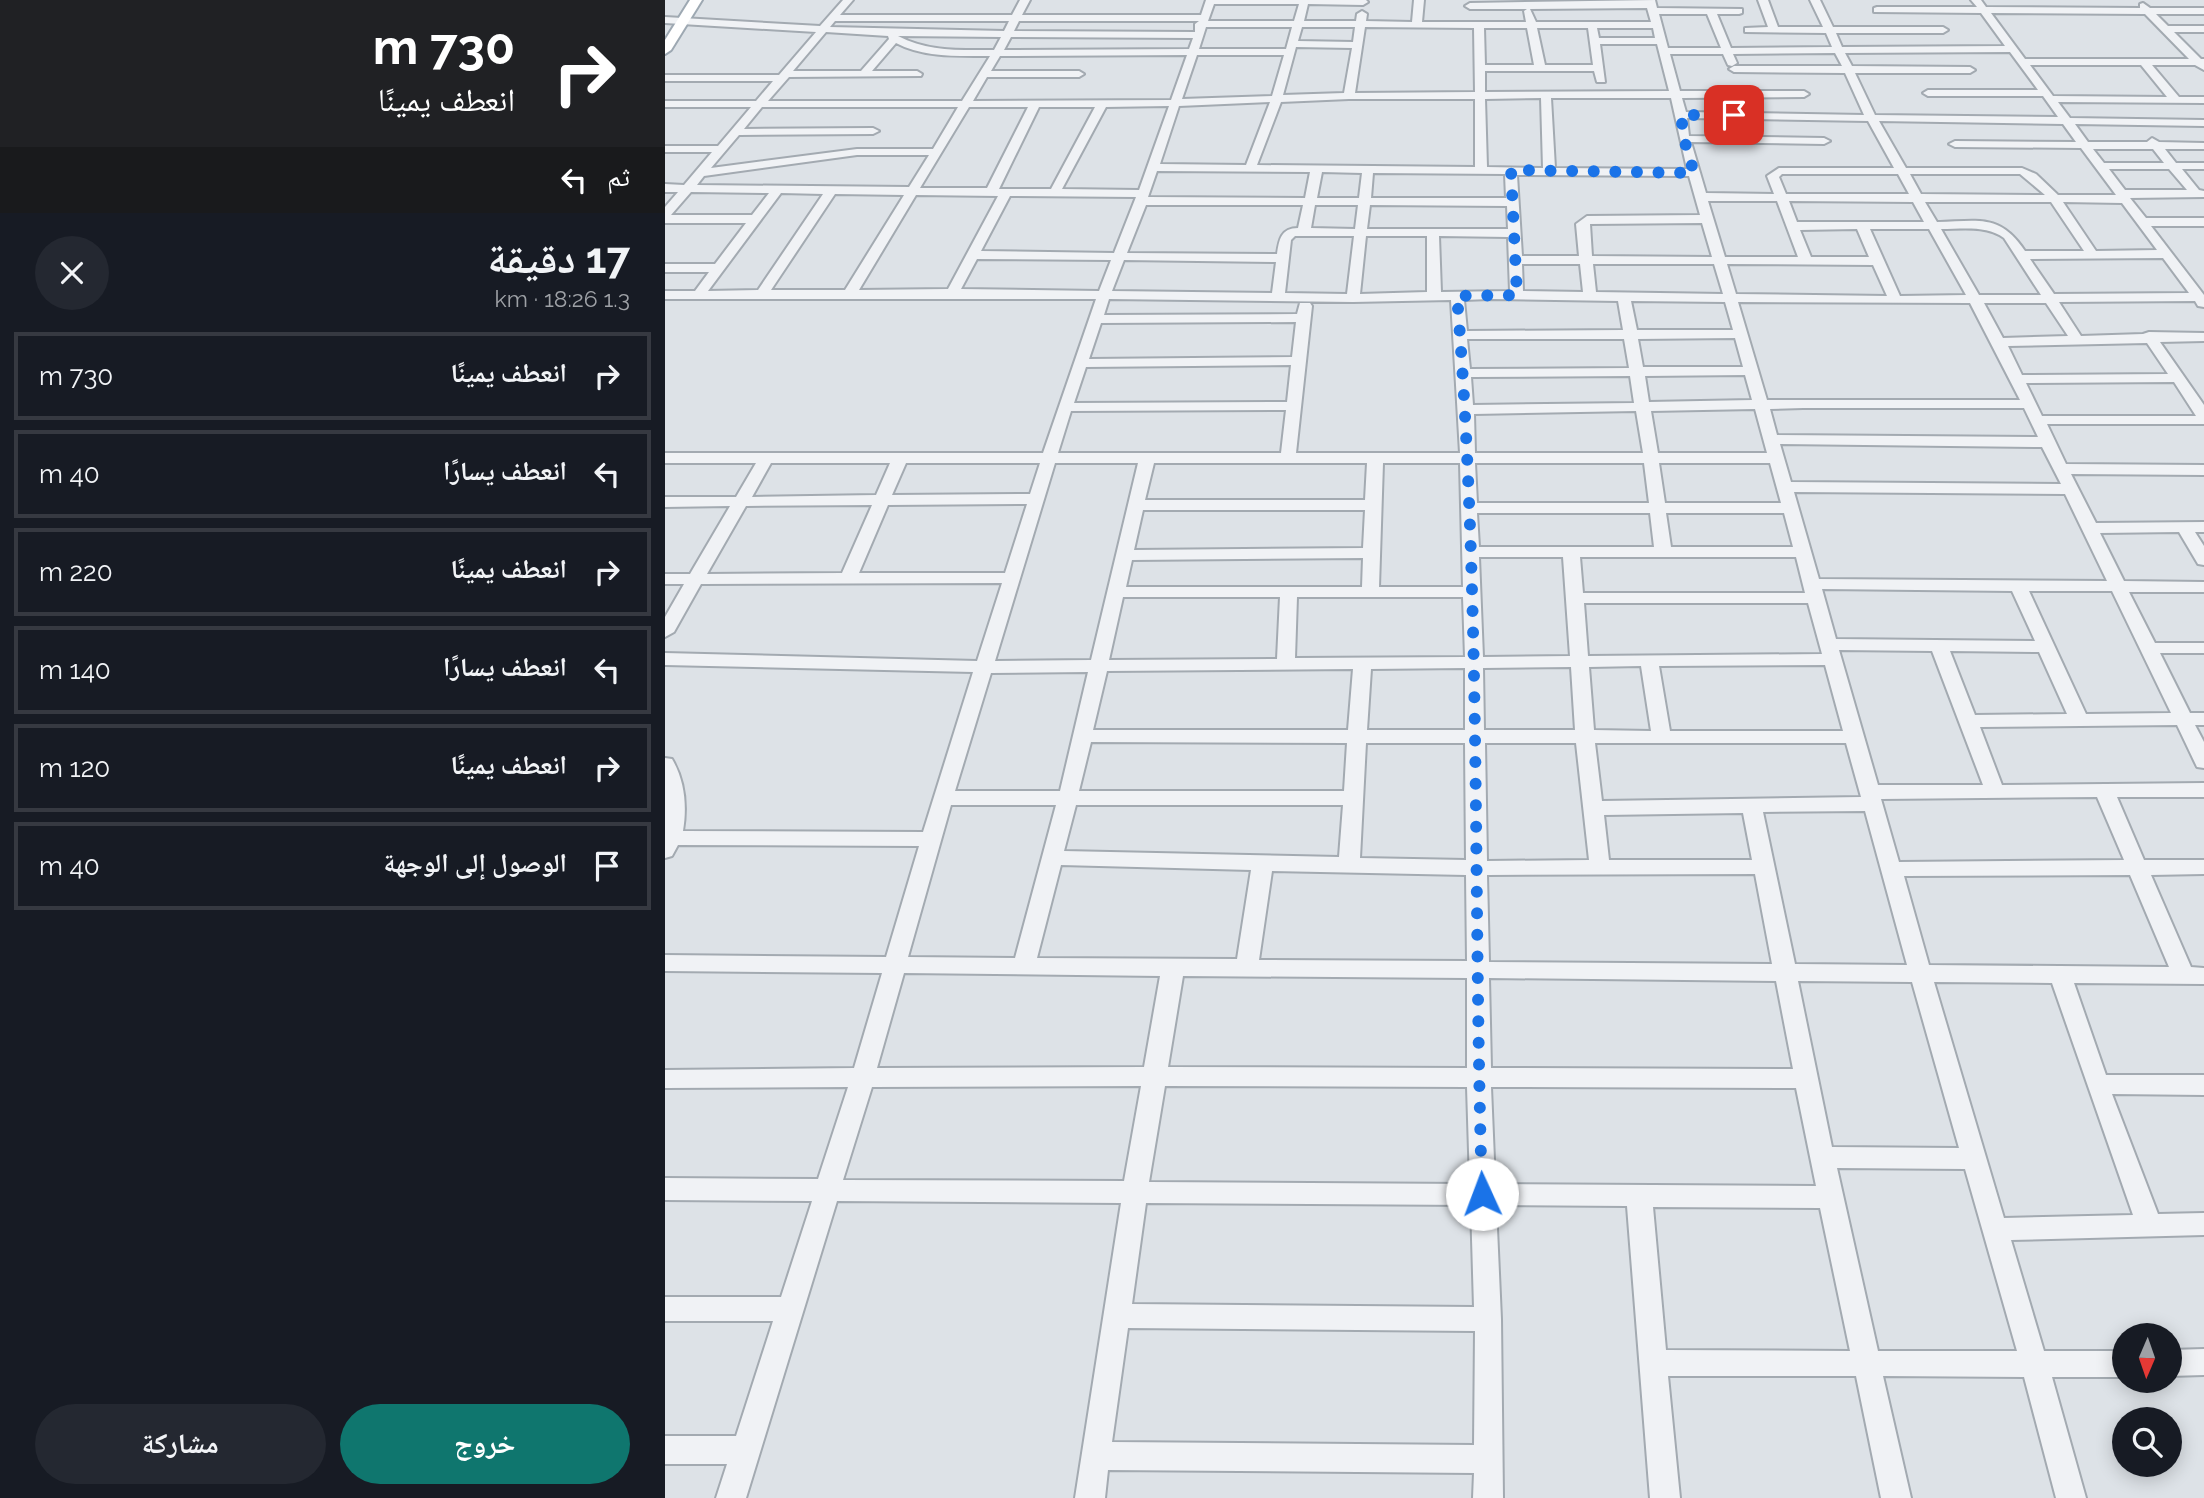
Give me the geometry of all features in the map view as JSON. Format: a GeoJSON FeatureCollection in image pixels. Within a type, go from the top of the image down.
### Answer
{"type":"FeatureCollection","features":[{"type":"Feature","properties":{"kind":"main road"},"geometry":{"type":"LineString","coordinates":[[665,50],[696,0]]}},
{"type":"Feature","properties":{"kind":"street"},"geometry":{"type":"LineString","coordinates":[[665,217],[848,0]]}},
{"type":"Feature","properties":{"kind":"street"},"geometry":{"type":"LineString","coordinates":[[850,293],[997,53],[1025,0]]}},
{"type":"Feature","properties":{"kind":"street"},"geometry":{"type":"LineString","coordinates":[[1417,24],[1419,0]]}},
{"type":"Feature","properties":{"kind":"street"},"geometry":{"type":"LineString","coordinates":[[1734,0],[1757,51]]}},
{"type":"Feature","properties":{"kind":"street"},"geometry":{"type":"LineString","coordinates":[[1763,0],[1774,30]]}},
{"type":"Feature","properties":{"kind":"street"},"geometry":{"type":"LineString","coordinates":[[1815,0],[1871,117],[2018,379],[2204,762]]}},
{"type":"Feature","properties":{"kind":"street"},"geometry":{"type":"LineString","coordinates":[[1871,0],[1889,30]]}},
{"type":"Feature","properties":{"kind":"street"},"geometry":{"type":"LineString","coordinates":[[2137,0],[2202,64]]}},
{"type":"Feature","properties":{"kind":"street"},"geometry":{"type":"LineString","coordinates":[[731,1498],[862,1080],[943,798],[1065,407],[1104,295],[1143,197],[1210,1],[1363,1],[1349,96]]}},
{"type":"Feature","properties":{"kind":"street"},"geometry":{"type":"LineString","coordinates":[[1250,169],[1277,97],[1305,1]]}},
{"type":"Feature","properties":{"kind":"street"},"geometry":{"type":"LineString","coordinates":[[1481,170],[1479,68],[1470,3],[1528,6],[1584,3],[1656,22],[1728,51],[2013,49]]}},
{"type":"Feature","properties":{"kind":"street"},"geometry":{"type":"LineString","coordinates":[[1877,10],[1930,10],[1980,5],[2204,11]]}},
{"type":"Feature","properties":{"kind":"street"},"geometry":{"type":"LineString","coordinates":[[1980,5],[2201,301]]}},
{"type":"Feature","properties":{"kind":"street"},"geometry":{"type":"LineString","coordinates":[[1528,6],[1540,68]]}},
{"type":"Feature","properties":{"kind":"street"},"geometry":{"type":"LineString","coordinates":[[1595,40],[1656,22],[1711,10],[1739,11]]}},
{"type":"Feature","properties":{"kind":"street"},"geometry":{"type":"LineString","coordinates":[[1711,10],[1742,93]]}},
{"type":"Feature","properties":{"kind":"street"},"geometry":{"type":"LineString","coordinates":[[1930,10],[1985,93]]}},
{"type":"Feature","properties":{"kind":"street"},"geometry":{"type":"LineString","coordinates":[[835,18],[969,14],[1200,26]]}},
{"type":"Feature","properties":{"kind":"street"},"geometry":{"type":"LineString","coordinates":[[665,20],[889,36],[1062,34],[1200,26],[1298,24],[1656,22]]}},
{"type":"Feature","properties":{"kind":"street"},"geometry":{"type":"LineString","coordinates":[[1656,22],[1681,115],[1684,139],[1786,487],[1829,652],[1873,798],[1921,974],[2037,1366],[2071,1498]]}},
{"type":"Feature","properties":{"kind":"street"},"geometry":{"type":"LineString","coordinates":[[1592,24],[1604,94]]}},
{"type":"Feature","properties":{"kind":"street"},"geometry":{"type":"LineString","coordinates":[[2166,29],[2204,29]]}},
{"type":"Feature","properties":{"kind":"street"},"geometry":{"type":"LineString","coordinates":[[1748,30],[1943,30]]}},
{"type":"Feature","properties":{"kind":"street"},"geometry":{"type":"LineString","coordinates":[[1053,53],[1062,34]]}},
{"type":"Feature","properties":{"kind":"street"},"geometry":{"type":"LineString","coordinates":[[889,36],[933,52],[1193,52],[1357,45]]}},
{"type":"Feature","properties":{"kind":"street"},"geometry":{"type":"LineString","coordinates":[[864,74],[889,36]]}},
{"type":"Feature","properties":{"kind":"street"},"geometry":{"type":"LineString","coordinates":[[665,78],[864,74],[913,79],[933,52]]}},
{"type":"Feature","properties":{"kind":"street"},"geometry":{"type":"LineString","coordinates":[[737,132],[884,118],[966,104],[1035,104],[1072,89],[1088,52]]}},
{"type":"Feature","properties":{"kind":"street"},"geometry":{"type":"LineString","coordinates":[[2022,62],[2202,64]]}},
{"type":"Feature","properties":{"kind":"street"},"geometry":{"type":"LineString","coordinates":[[2144,62],[2176,100]]}},
{"type":"Feature","properties":{"kind":"street"},"geometry":{"type":"LineString","coordinates":[[1479,68],[1599,68]]}},
{"type":"Feature","properties":{"kind":"street"},"geometry":{"type":"LineString","coordinates":[[1734,69],[1970,70]]}},
{"type":"Feature","properties":{"kind":"street"},"geometry":{"type":"LineString","coordinates":[[1796,70],[1830,156]]}},
{"type":"Feature","properties":{"kind":"street"},"geometry":{"type":"LineString","coordinates":[[1916,70],[1963,157],[2029,174],[2054,199],[2092,254]]}},
{"type":"Feature","properties":{"kind":"street"},"geometry":{"type":"LineString","coordinates":[[984,74],[1072,89],[1102,104],[1277,97],[1804,94]]}},
{"type":"Feature","properties":{"kind":"street"},"geometry":{"type":"LineString","coordinates":[[1929,93],[2204,100]]}},
{"type":"Feature","properties":{"kind":"street"},"geometry":{"type":"LineString","coordinates":[[857,152],[902,94]]}},
{"type":"Feature","properties":{"kind":"street"},"geometry":{"type":"LineString","coordinates":[[1546,96],[1549,171]]}},
{"type":"Feature","properties":{"kind":"street"},"geometry":{"type":"LineString","coordinates":[[2118,99],[2172,166],[2200,194]]}},
{"type":"Feature","properties":{"kind":"street"},"geometry":{"type":"LineString","coordinates":[[665,104],[761,104],[884,118]]}},
{"type":"Feature","properties":{"kind":"street"},"geometry":{"type":"LineString","coordinates":[[991,191],[1035,104]]}},
{"type":"Feature","properties":{"kind":"street"},"geometry":{"type":"LineString","coordinates":[[1055,192],[1102,104]]}},
{"type":"Feature","properties":{"kind":"street"},"geometry":{"type":"LineString","coordinates":[[1681,115],[2204,123]]}},
{"type":"Feature","properties":{"kind":"street"},"geometry":{"type":"LineString","coordinates":[[1684,139],[1830,156],[1901,171],[1963,157],[2085,146],[2204,146]]}},
{"type":"Feature","properties":{"kind":"street"},"geometry":{"type":"LineString","coordinates":[[665,149],[723,149]]}},
{"type":"Feature","properties":{"kind":"street"},"geometry":{"type":"LineString","coordinates":[[702,173],[857,152],[936,152]]}},
{"type":"Feature","properties":{"kind":"street"},"geometry":{"type":"LineString","coordinates":[[1806,261],[1774,173],[1830,156]]}},
{"type":"Feature","properties":{"kind":"street"},"geometry":{"type":"LineString","coordinates":[[2100,166],[2204,166]]}},
{"type":"Feature","properties":{"kind":"street"},"geometry":{"type":"LineString","coordinates":[[1153,167],[1694,173]]}},
{"type":"Feature","properties":{"kind":"street"},"geometry":{"type":"LineString","coordinates":[[1304,232],[1317,169]]}},
{"type":"Feature","properties":{"kind":"street"},"geometry":{"type":"LineString","coordinates":[[1353,298],[1368,169]]}},
{"type":"Feature","properties":{"kind":"street"},"geometry":{"type":"LineString","coordinates":[[1511,170],[1517,295]]}},
{"type":"Feature","properties":{"kind":"street"},"geometry":{"type":"LineString","coordinates":[[665,188],[1055,192],[1311,201],[1513,202]]}},
{"type":"Feature","properties":{"kind":"street"},"geometry":{"type":"LineString","coordinates":[[699,294],[778,189]]}},
{"type":"Feature","properties":{"kind":"street"},"geometry":{"type":"LineString","coordinates":[[762,294],[832,189]]}},
{"type":"Feature","properties":{"kind":"street"},"geometry":{"type":"LineString","coordinates":[[952,293],[1006,192]]}},
{"type":"Feature","properties":{"kind":"street"},"geometry":{"type":"LineString","coordinates":[[1701,197],[2054,199],[2200,194]]}},
{"type":"Feature","properties":{"kind":"street"},"geometry":{"type":"LineString","coordinates":[[665,217],[755,219]]}},
{"type":"Feature","properties":{"kind":"street"},"geometry":{"type":"LineString","coordinates":[[1590,296],[1582,224],[1587,220],[1707,219]]}},
{"type":"Feature","properties":{"kind":"street"},"geometry":{"type":"LineString","coordinates":[[2142,222],[2204,222]]}},
{"type":"Feature","properties":{"kind":"street"},"geometry":{"type":"LineString","coordinates":[[1794,226],[1993,227],[2009,236],[2076,338]]}},
{"type":"Feature","properties":{"kind":"street"},"geometry":{"type":"LineString","coordinates":[[1862,226],[1895,300]]}},
{"type":"Feature","properties":{"kind":"street"},"geometry":{"type":"LineString","coordinates":[[1278,297],[1286,235],[1304,232],[1514,233]]}},
{"type":"Feature","properties":{"kind":"street"},"geometry":{"type":"LineString","coordinates":[[1433,232],[1434,297]]}},
{"type":"Feature","properties":{"kind":"street"},"geometry":{"type":"LineString","coordinates":[[2021,254],[2167,254]]}},
{"type":"Feature","properties":{"kind":"street"},"geometry":{"type":"LineString","coordinates":[[972,255],[1284,258]]}},
{"type":"Feature","properties":{"kind":"street"},"geometry":{"type":"LineString","coordinates":[[1515,260],[1878,261]]}},
{"type":"Feature","properties":{"kind":"street"},"geometry":{"type":"LineString","coordinates":[[665,268],[719,268]]}},
{"type":"Feature","properties":{"kind":"street"},"geometry":{"type":"LineString","coordinates":[[2186,280],[2204,280]]}},
{"type":"Feature","properties":{"kind":"street"},"geometry":{"type":"LineString","coordinates":[[665,295],[952,293],[1353,298],[1517,295],[2201,301]]}},
{"type":"Feature","properties":{"kind":"street"},"geometry":{"type":"LineString","coordinates":[[1457,296],[1466,410],[1476,736],[1479,1078],[1488,1319],[1488,1498]]}},
{"type":"Feature","properties":{"kind":"street"},"geometry":{"type":"LineString","coordinates":[[1623,296],[1651,458],[1663,552]]}},
{"type":"Feature","properties":{"kind":"street"},"geometry":{"type":"LineString","coordinates":[[1288,458],[1305,298]]}},
{"type":"Feature","properties":{"kind":"street"},"geometry":{"type":"LineString","coordinates":[[1096,319],[1303,318]]}},
{"type":"Feature","properties":{"kind":"street"},"geometry":{"type":"LineString","coordinates":[[1460,335],[1740,334]]}},
{"type":"Feature","properties":{"kind":"street"},"geometry":{"type":"LineString","coordinates":[[1999,342],[2149,336],[2204,337]]}},
{"type":"Feature","properties":{"kind":"street"},"geometry":{"type":"LineString","coordinates":[[2149,336],[2204,418]]}},
{"type":"Feature","properties":{"kind":"street"},"geometry":{"type":"LineString","coordinates":[[1080,363],[1299,360]]}},
{"type":"Feature","properties":{"kind":"street"},"geometry":{"type":"LineString","coordinates":[[1463,373],[1751,371]]}},
{"type":"Feature","properties":{"kind":"street"},"geometry":{"type":"LineString","coordinates":[[2018,379],[2178,378]]}},
{"type":"Feature","properties":{"kind":"street"},"geometry":{"type":"LineString","coordinates":[[1466,410],[2030,404]]}},
{"type":"Feature","properties":{"kind":"street"},"geometry":{"type":"LineString","coordinates":[[1065,407],[1295,406]]}},
{"type":"Feature","properties":{"kind":"street"},"geometry":{"type":"LineString","coordinates":[[2038,420],[2204,418]]}},
{"type":"Feature","properties":{"kind":"street"},"geometry":{"type":"LineString","coordinates":[[665,458],[1651,458],[1775,449],[2048,442]]}},
{"type":"Feature","properties":{"kind":"street"},"geometry":{"type":"LineString","coordinates":[[665,632],[767,458]]}},
{"type":"Feature","properties":{"kind":"street"},"geometry":{"type":"LineString","coordinates":[[849,578],[901,458]]}},
{"type":"Feature","properties":{"kind":"street"},"geometry":{"type":"LineString","coordinates":[[1024,966],[1100,666],[1147,458]]}},
{"type":"Feature","properties":{"kind":"street"},"geometry":{"type":"LineString","coordinates":[[1370,591],[1374,458]]}},
{"type":"Feature","properties":{"kind":"street"},"geometry":{"type":"LineString","coordinates":[[2061,470],[2204,470]]}},
{"type":"Feature","properties":{"kind":"street"},"geometry":{"type":"LineString","coordinates":[[1786,487],[2070,489]]}},
{"type":"Feature","properties":{"kind":"street"},"geometry":{"type":"LineString","coordinates":[[665,502],[1036,499]]}},
{"type":"Feature","properties":{"kind":"street"},"geometry":{"type":"LineString","coordinates":[[1136,505],[1373,505]]}},
{"type":"Feature","properties":{"kind":"street"},"geometry":{"type":"LineString","coordinates":[[1469,508],[1791,508]]}},
{"type":"Feature","properties":{"kind":"street"},"geometry":{"type":"LineString","coordinates":[[2184,527],[2204,561]]}},
{"type":"Feature","properties":{"kind":"street"},"geometry":{"type":"LineString","coordinates":[[2089,528],[2204,527]]}},
{"type":"Feature","properties":{"kind":"street"},"geometry":{"type":"LineString","coordinates":[[1470,552],[1803,552]]}},
{"type":"Feature","properties":{"kind":"street"},"geometry":{"type":"LineString","coordinates":[[1571,552],[1585,736],[1600,868]]}},
{"type":"Feature","properties":{"kind":"street"},"geometry":{"type":"LineString","coordinates":[[1124,555],[1371,553]]}},
{"type":"Feature","properties":{"kind":"street"},"geometry":{"type":"LineString","coordinates":[[665,579],[1013,578]]}},
{"type":"Feature","properties":{"kind":"street"},"geometry":{"type":"LineString","coordinates":[[2018,585],[2079,720]]}},
{"type":"Feature","properties":{"kind":"street"},"geometry":{"type":"LineString","coordinates":[[1573,598],[2018,585],[2204,587]]}},
{"type":"Feature","properties":{"kind":"street"},"geometry":{"type":"LineString","coordinates":[[1286,664],[1289,592]]}},
{"type":"Feature","properties":{"kind":"street"},"geometry":{"type":"LineString","coordinates":[[1115,593],[1472,592]]}},
{"type":"Feature","properties":{"kind":"street"},"geometry":{"type":"LineString","coordinates":[[665,659],[984,667],[1100,666],[1649,660],[1939,646],[2046,647]]}},
{"type":"Feature","properties":{"kind":"street"},"geometry":{"type":"LineString","coordinates":[[1939,646],[1995,791]]}},
{"type":"Feature","properties":{"kind":"street"},"geometry":{"type":"LineString","coordinates":[[2147,648],[2204,648]]}},
{"type":"Feature","properties":{"kind":"street"},"geometry":{"type":"LineString","coordinates":[[1649,660],[1661,736]]}},
{"type":"Feature","properties":{"kind":"street"},"geometry":{"type":"LineString","coordinates":[[1349,863],[1362,663]]}},
{"type":"Feature","properties":{"kind":"street"},"geometry":{"type":"LineString","coordinates":[[1968,721],[2204,719]]}},
{"type":"Feature","properties":{"kind":"street"},"geometry":{"type":"LineString","coordinates":[[1083,736],[1855,737]]}},
{"type":"Feature","properties":{"kind":"street"},"geometry":{"type":"LineString","coordinates":[[665,764],[676,805],[668,845],[931,839]]}},
{"type":"Feature","properties":{"kind":"street"},"geometry":{"type":"LineString","coordinates":[[1595,808],[1752,806],[1995,791],[2204,790]]}},
{"type":"Feature","properties":{"kind":"street"},"geometry":{"type":"LineString","coordinates":[[665,963],[2194,975],[2137,867],[2104,791]]}},
{"type":"Feature","properties":{"kind":"street"},"geometry":{"type":"LineString","coordinates":[[943,798],[1353,798]]}},
{"type":"Feature","properties":{"kind":"street"},"geometry":{"type":"LineString","coordinates":[[1752,806],[1830,1197],[1896,1498]]}},
{"type":"Feature","properties":{"kind":"street"},"geometry":{"type":"LineString","coordinates":[[1053,858],[1477,867],[1765,867]]}},
{"type":"Feature","properties":{"kind":"street"},"geometry":{"type":"LineString","coordinates":[[1247,968],[1263,862]]}},
{"type":"Feature","properties":{"kind":"street"},"geometry":{"type":"LineString","coordinates":[[1892,870],[2204,867]]}},
{"type":"Feature","properties":{"kind":"street"},"geometry":{"type":"LineString","coordinates":[[1090,1498],[1135,1192],[1173,967]]}},
{"type":"Feature","properties":{"kind":"street"},"geometry":{"type":"LineString","coordinates":[[2060,974],[2150,1224]]}},
{"type":"Feature","properties":{"kind":"street"},"geometry":{"type":"LineString","coordinates":[[665,1079],[862,1080],[1154,1076],[1806,1079]]}},
{"type":"Feature","properties":{"kind":"street"},"geometry":{"type":"LineString","coordinates":[[2098,1084],[2204,1085]]}},
{"type":"Feature","properties":{"kind":"street"},"geometry":{"type":"LineString","coordinates":[[1822,1157],[1975,1160]]}},
{"type":"Feature","properties":{"kind":"street"},"geometry":{"type":"LineString","coordinates":[[665,1189],[1830,1197]]}},
{"type":"Feature","properties":{"kind":"street"},"geometry":{"type":"LineString","coordinates":[[1639,1194],[1665,1498]]}},
{"type":"Feature","properties":{"kind":"street"},"geometry":{"type":"LineString","coordinates":[[1996,1229],[2204,1224]]}},
{"type":"Feature","properties":{"kind":"street"},"geometry":{"type":"LineString","coordinates":[[665,1309],[790,1309]]}},
{"type":"Feature","properties":{"kind":"street"},"geometry":{"type":"LineString","coordinates":[[1116,1316],[1488,1319]]}},
{"type":"Feature","properties":{"kind":"street"},"geometry":{"type":"LineString","coordinates":[[2182,1363],[2204,1362]]}},
{"type":"Feature","properties":{"kind":"street"},"geometry":{"type":"LineString","coordinates":[[1653,1363],[2112,1364]]}},
{"type":"Feature","properties":{"kind":"street"},"geometry":{"type":"LineString","coordinates":[[665,1450],[746,1450]]}},
{"type":"Feature","properties":{"kind":"street"},"geometry":{"type":"LineString","coordinates":[[1096,1456],[1487,1459]]}},
{"type":"Feature","properties":{"kind":"route"},"geometry":{"type":"LineString","coordinates":[[1482,1194],[1473,624],[1466,410],[1457,296],[1517,295],[1511,170],[1694,173],[1684,139],[1681,115],[1734,115]]}}]}
